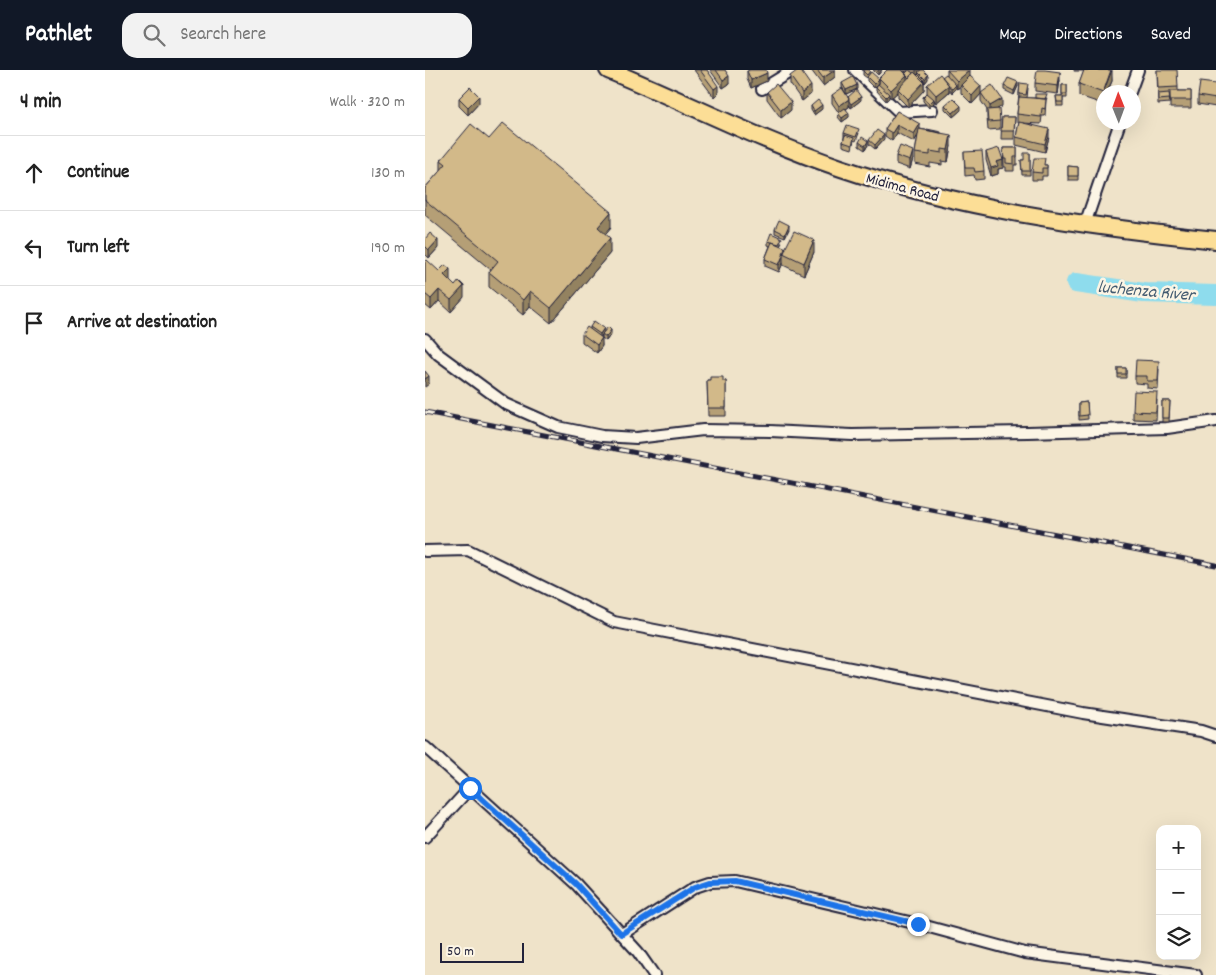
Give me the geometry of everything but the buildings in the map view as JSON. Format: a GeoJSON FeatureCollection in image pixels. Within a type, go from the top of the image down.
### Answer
{"type":"FeatureCollection","features":[{"type":"Feature","properties":{"kind":"main road","name":"Midima Road"},"geometry":{"type":"LineString","coordinates":[[608,70],[741,130],[843,169],[917,190],[996,209],[1085,224],[1216,240]]}},
{"type":"Feature","properties":{"kind":"street"},"geometry":{"type":"LineString","coordinates":[[762,89],[793,70]]}},
{"type":"Feature","properties":{"kind":"street"},"geometry":{"type":"LineString","coordinates":[[855,70],[899,112],[931,110]]}},
{"type":"Feature","properties":{"kind":"street"},"geometry":{"type":"LineString","coordinates":[[1133,85],[1138,70]]}},
{"type":"Feature","properties":{"kind":"street"},"geometry":{"type":"LineString","coordinates":[[1085,224],[1117,130]]}},
{"type":"Feature","properties":{"kind":"street"},"geometry":{"type":"LineString","coordinates":[[425,340],[438,354],[506,404],[558,427],[602,436],[635,438],[703,430],[852,435],[1028,432],[1167,428],[1216,422]]}},
{"type":"Feature","properties":{"kind":"street"},"geometry":{"type":"LineString","coordinates":[[425,551],[468,550],[615,622],[1083,713],[1201,731],[1216,736]]}},
{"type":"Feature","properties":{"kind":"street"},"geometry":{"type":"LineString","coordinates":[[425,747],[576,884],[638,952],[654,975]]}},
{"type":"Feature","properties":{"kind":"street"},"geometry":{"type":"LineString","coordinates":[[425,837],[470,788]]}},
{"type":"Feature","properties":{"kind":"street"},"geometry":{"type":"LineString","coordinates":[[621,934],[695,887],[710,882],[735,881],[918,924],[1025,953],[1196,975]]}},
{"type":"Feature","properties":{"kind":"waterway","name":"luchenza River"},"geometry":{"type":"LineString","coordinates":[[1076,283],[1144,293],[1216,295]]}},
{"type":"Feature","properties":{"kind":"railway"},"geometry":{"type":"LineString","coordinates":[[425,412],[1216,565]]}},
{"type":"Feature","properties":{"kind":"route"},"geometry":{"type":"LineString","coordinates":[[470,788],[576,884],[621,934],[695,887],[710,882],[735,881],[918,924]]}}]}
